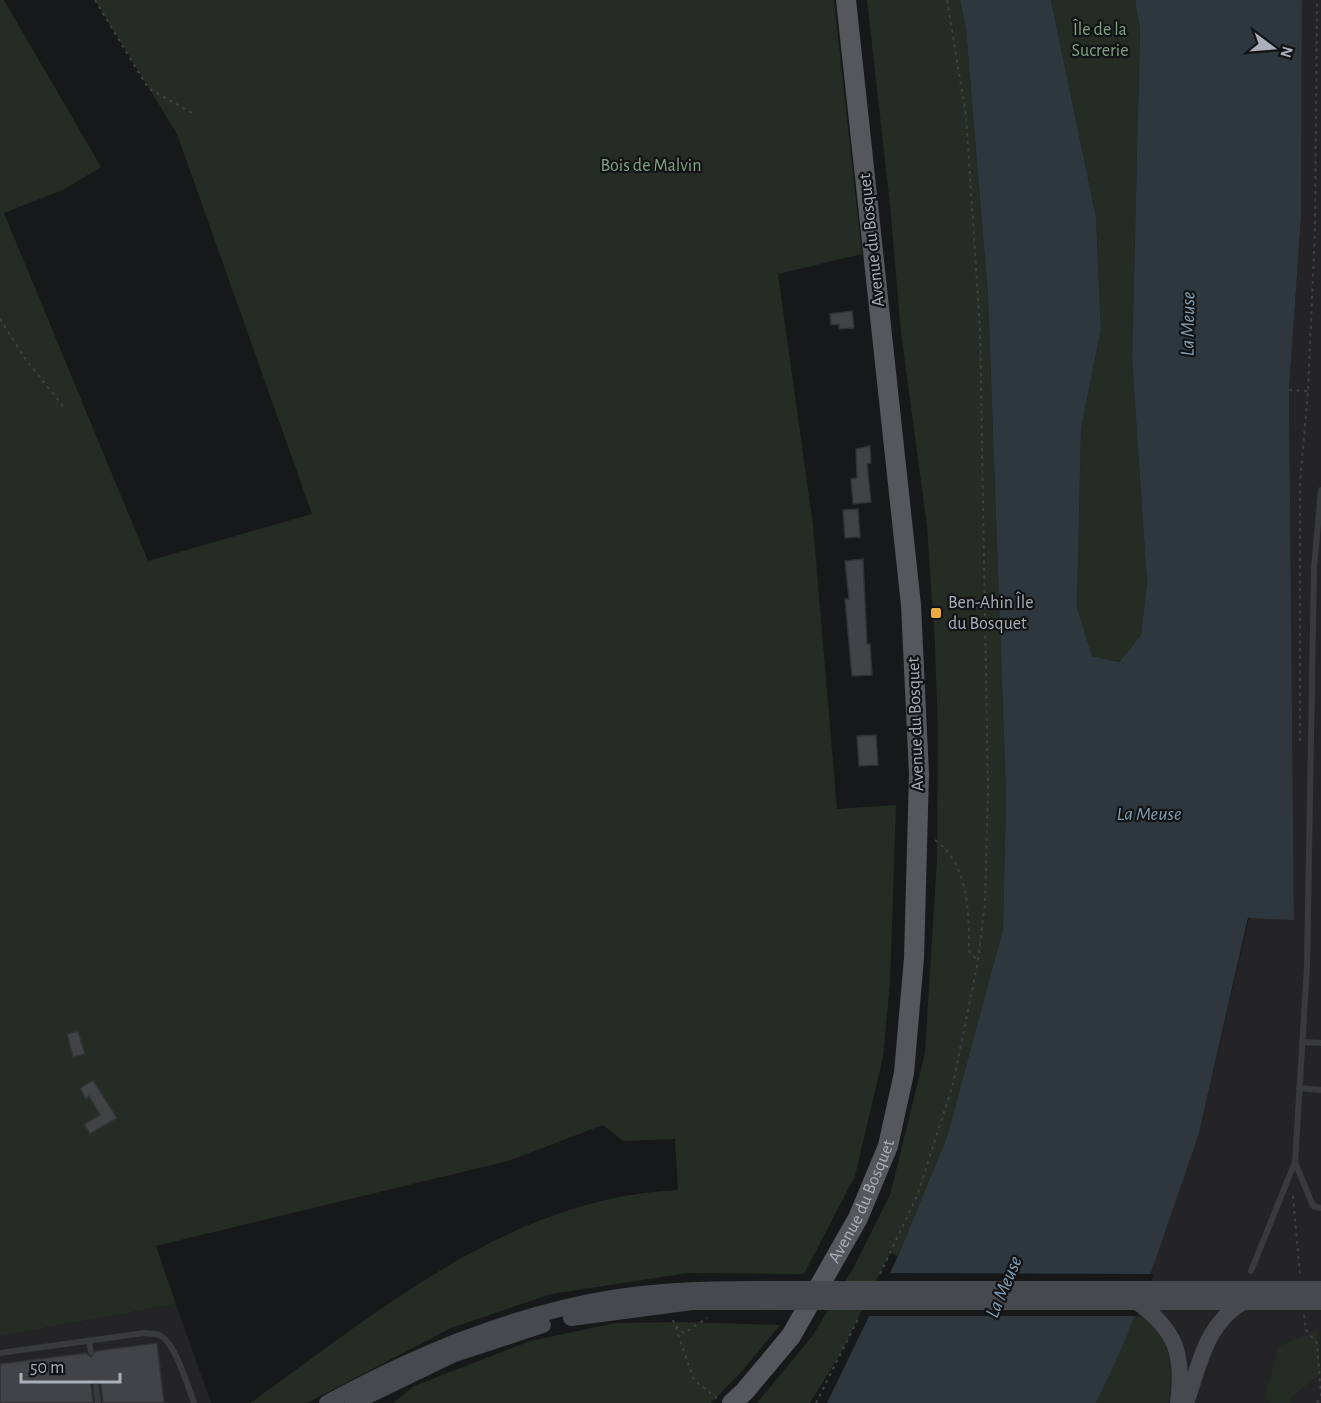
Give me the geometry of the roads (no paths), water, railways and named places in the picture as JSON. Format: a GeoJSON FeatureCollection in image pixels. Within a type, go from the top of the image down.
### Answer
{"type":"FeatureCollection","features":[{"type":"Feature","properties":{"kind":"main road","name":"Avenue du Bosquet"},"geometry":{"type":"LineString","coordinates":[[732,1403],[745,1391],[791,1336],[858,1218],[888,1146],[904,1073],[914,958],[919,774],[911,605],[846,0]]}},
{"type":"Feature","properties":{"kind":"main road"},"geometry":{"type":"LineString","coordinates":[[353,1403],[406,1375],[473,1348],[575,1317],[692,1302],[770,1295],[1198,1288],[1321,1289]]}},
{"type":"Feature","properties":{"kind":"main road"},"geometry":{"type":"LineString","coordinates":[[1169,1330],[1177,1310],[1198,1288]]}},
{"type":"Feature","properties":{"kind":"main road"},"geometry":{"type":"LineString","coordinates":[[327,1403],[447,1343],[511,1322],[610,1298],[693,1289],[770,1295],[1137,1302],[1321,1302]]}},
{"type":"Feature","properties":{"kind":"main road"},"geometry":{"type":"LineString","coordinates":[[1137,1302],[1169,1330],[1175,1343],[1182,1371],[1178,1403]]}},
{"type":"Feature","properties":{"kind":"main road"},"geometry":{"type":"LineString","coordinates":[[1186,1403],[1212,1330],[1230,1310],[1243,1302]]}},
{"type":"Feature","properties":{"kind":"main road"},"geometry":{"type":"LineString","coordinates":[[381,1403],[406,1375]]}},
{"type":"Feature","properties":{"kind":"lane"},"geometry":{"type":"LineString","coordinates":[[1251,1271],[1295,1162],[1307,967],[1314,568],[1321,490]]}},
{"type":"Feature","properties":{"kind":"lane"},"geometry":{"type":"LineString","coordinates":[[1302,1042],[1321,1043]]}},
{"type":"Feature","properties":{"kind":"lane"},"geometry":{"type":"LineString","coordinates":[[1299,1088],[1321,1090]]}},
{"type":"Feature","properties":{"kind":"lane"},"geometry":{"type":"LineString","coordinates":[[1295,1162],[1313,1206],[1321,1208]]}},
{"type":"Feature","properties":{"kind":"lane"},"geometry":{"type":"LineString","coordinates":[[0,1353],[144,1333],[159,1335],[169,1343],[194,1403]]}},
{"type":"Feature","properties":{"kind":"lane"},"geometry":{"type":"LineString","coordinates":[[89,1341],[91,1352]]}},
{"type":"Feature","properties":{"kind":"lane"},"geometry":{"type":"LineString","coordinates":[[96,1386],[98,1403]]}},
{"type":"Feature","properties":{"kind":"water","name":"La Meuse"},"geometry":{"type":"Polygon","coordinates":[[[960,0],[1051,0],[1096,217],[1101,329],[1081,429],[1077,607],[1092,656],[1119,662],[1141,635],[1147,583],[1132,360],[1140,28],[1135,0],[1302,0],[1301,218],[1289,390],[1294,920],[1248,918],[1199,1133],[1124,1343],[1096,1403],[827,1403],[898,1256],[947,1137],[1003,929],[1006,796],[988,296],[966,29],[960,0]]]}},
{"type":"Feature","properties":{"kind":"place","name":"Ben-Ahin Île du Bosquet"},"geometry":{"type":"Point","coordinates":[936,613]}},
{"type":"Feature","properties":{"kind":"park label","name":"Île de la Sucrerie"},"geometry":{"type":"Point","coordinates":[1100,40]}},
{"type":"Feature","properties":{"kind":"park label","name":"Bois de Malvin"},"geometry":{"type":"Point","coordinates":[651,166]}}]}
